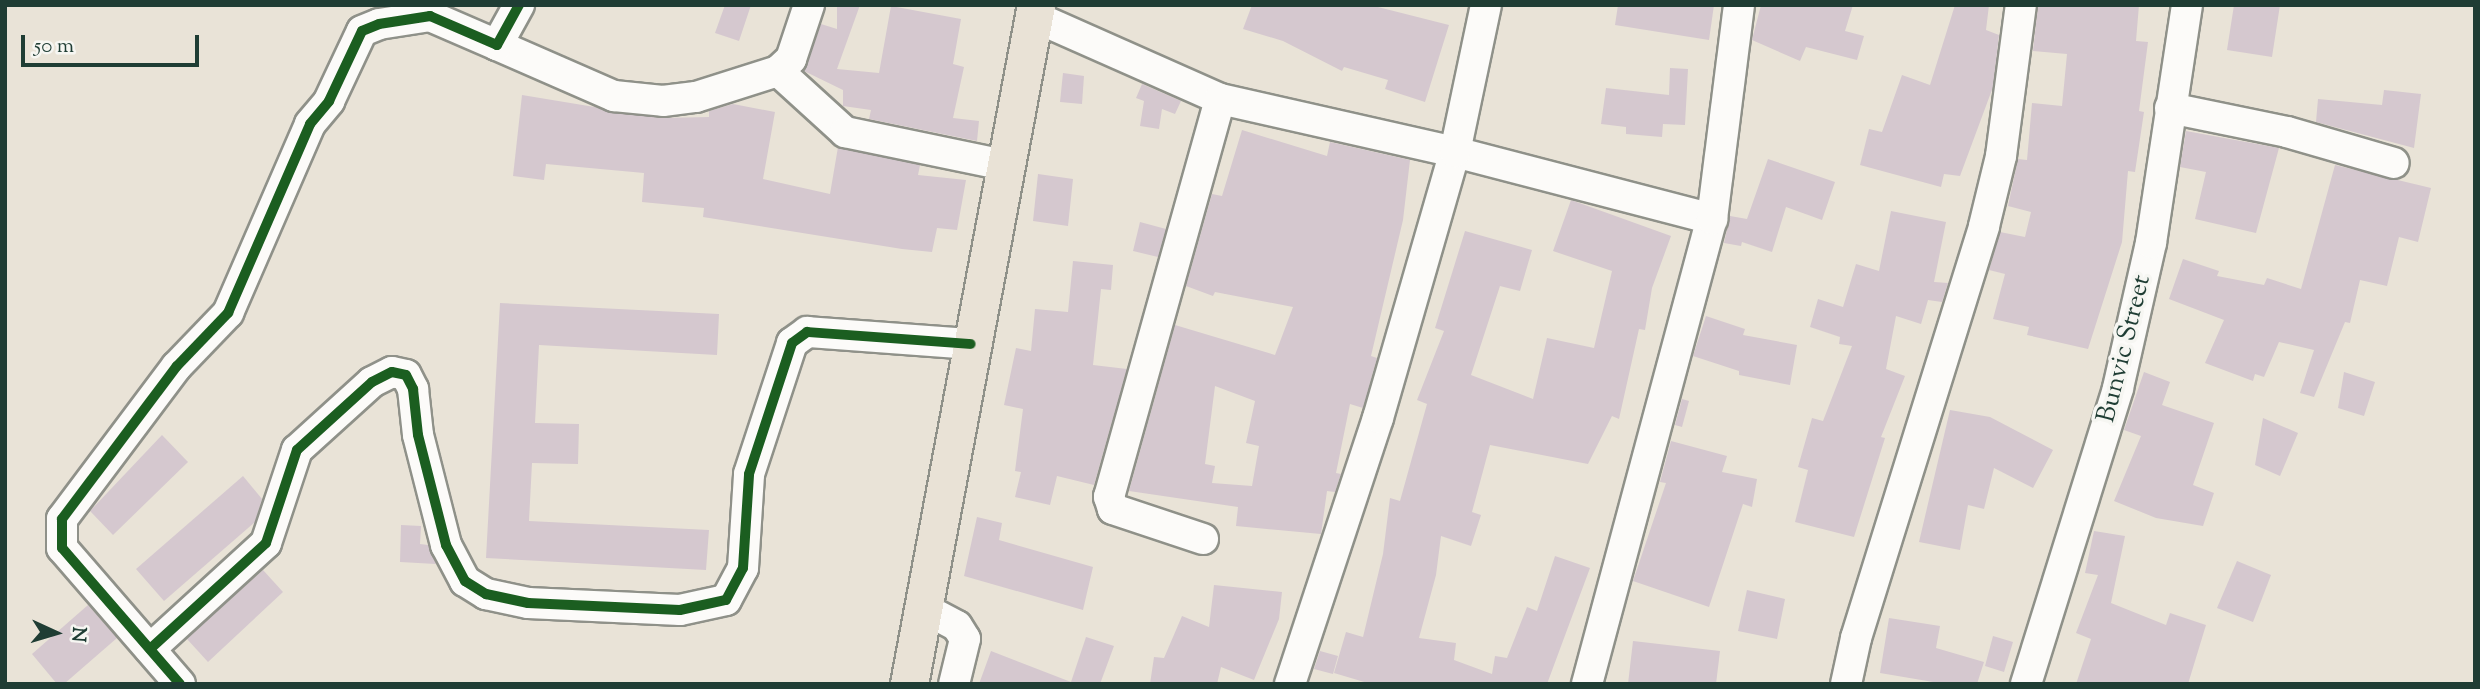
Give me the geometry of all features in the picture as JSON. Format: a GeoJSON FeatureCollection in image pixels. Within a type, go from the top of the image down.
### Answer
{"type":"FeatureCollection","features":[{"type":"Feature","properties":{"kind":"main road"},"geometry":{"type":"LineString","coordinates":[[909,684],[1035,11]]}},
{"type":"Feature","properties":{"kind":"street"},"geometry":{"type":"LineString","coordinates":[[497,45],[519,5]]}},
{"type":"Feature","properties":{"kind":"street"},"geometry":{"type":"LineString","coordinates":[[180,684],[62,548],[62,519],[177,366],[228,313],[310,124],[329,101],[362,31],[379,24],[430,16],[614,96],[638,100],[696,97],[778,71],[794,51],[809,5]]}},
{"type":"Feature","properties":{"kind":"street"},"geometry":{"type":"LineString","coordinates":[[1290,684],[1378,418],[1455,152],[1486,5]]}},
{"type":"Feature","properties":{"kind":"street"},"geometry":{"type":"LineString","coordinates":[[1587,684],[1712,219],[1739,5]]}},
{"type":"Feature","properties":{"kind":"street"},"geometry":{"type":"LineString","coordinates":[[1846,684],[1856,638],[1984,226],[2001,156],[2021,5]]}},
{"type":"Feature","properties":{"kind":"street","name":"Bunvic Street"},"geometry":{"type":"LineString","coordinates":[[2026,684],[2118,388],[2151,243],[2187,5]]}},
{"type":"Feature","properties":{"kind":"street"},"geometry":{"type":"LineString","coordinates":[[1035,11],[1220,99],[1455,152],[1712,219]]}},
{"type":"Feature","properties":{"kind":"street"},"geometry":{"type":"LineString","coordinates":[[778,71],[845,132],[1005,164]]}},
{"type":"Feature","properties":{"kind":"street"},"geometry":{"type":"LineString","coordinates":[[1203,539],[1113,509],[1109,497],[1220,99]]}},
{"type":"Feature","properties":{"kind":"street"},"geometry":{"type":"LineString","coordinates":[[2170,108],[2287,132],[2394,163]]}},
{"type":"Feature","properties":{"kind":"street"},"geometry":{"type":"LineString","coordinates":[[150,649],[266,543],[297,450],[372,382],[391,372],[406,375],[413,388],[418,435],[446,545],[465,581],[486,594],[528,603],[680,610],[726,600],[743,568],[749,474],[792,343],[807,332],[971,344]]}},
{"type":"Feature","properties":{"kind":"street"},"geometry":{"type":"LineString","coordinates":[[923,608],[957,626],[965,639],[954,684]]}},
{"type":"Feature","properties":{"kind":"building"},"geometry":{"type":"Polygon","coordinates":[[[725,5],[751,5],[739,41],[715,33],[725,5]]]}},
{"type":"Feature","properties":{"kind":"building"},"geometry":{"type":"Polygon","coordinates":[[[837,5],[860,5],[837,69],[879,73],[891,6],[961,19],[953,64],[964,67],[953,118],[979,121],[977,141],[869,119],[871,110],[843,106],[843,90],[804,71],[821,24],[837,29],[837,5]]]}},
{"type":"Feature","properties":{"kind":"building"},"geometry":{"type":"Polygon","coordinates":[[[1252,5],[1370,5],[1449,25],[1425,102],[1385,89],[1388,80],[1344,67],[1342,71],[1283,41],[1243,29],[1252,5]]]}},
{"type":"Feature","properties":{"kind":"building"},"geometry":{"type":"Polygon","coordinates":[[[1618,5],[1714,5],[1709,40],[1615,25],[1618,5]]]}},
{"type":"Feature","properties":{"kind":"building"},"geometry":{"type":"Polygon","coordinates":[[[1761,5],[1853,5],[1845,31],[1864,36],[1857,60],[1806,47],[1800,61],[1752,40],[1761,5]]]}},
{"type":"Feature","properties":{"kind":"building"},"geometry":{"type":"Polygon","coordinates":[[[1955,5],[1989,5],[1986,30],[1999,35],[1993,87],[1960,176],[1944,174],[1941,187],[1860,165],[1869,129],[1882,132],[1902,75],[1930,85],[1955,5]]]}},
{"type":"Feature","properties":{"kind":"building"},"geometry":{"type":"Polygon","coordinates":[[[2038,5],[2139,5],[2136,41],[2148,42],[2139,111],[2144,112],[2135,172],[2128,171],[2122,242],[2088,349],[2027,335],[2029,327],[1993,319],[2005,274],[1989,270],[2000,232],[2025,237],[2031,212],[2008,206],[2018,159],[2027,160],[2032,103],[2062,106],[2067,54],[2033,51],[2038,5]]]}},
{"type":"Feature","properties":{"kind":"building"},"geometry":{"type":"Polygon","coordinates":[[[2234,5],[2280,5],[2272,57],[2227,50],[2234,5]]]}},
{"type":"Feature","properties":{"kind":"building"},"geometry":{"type":"Polygon","coordinates":[[[1670,68],[1688,69],[1685,125],[1663,124],[1662,137],[1626,134],[1626,127],[1601,124],[1606,88],[1669,95],[1670,68]]]}},
{"type":"Feature","properties":{"kind":"building"},"geometry":{"type":"Polygon","coordinates":[[[1063,73],[1084,76],[1082,104],[1060,102],[1063,73]]]}},
{"type":"Feature","properties":{"kind":"building"},"geometry":{"type":"Polygon","coordinates":[[[1142,84],[1181,101],[1175,114],[1162,109],[1159,129],[1140,126],[1144,101],[1136,98],[1142,84]]]}},
{"type":"Feature","properties":{"kind":"building"},"geometry":{"type":"Polygon","coordinates":[[[2384,90],[2421,94],[2414,148],[2316,122],[2318,99],[2382,105],[2384,90]]]}},
{"type":"Feature","properties":{"kind":"building"},"geometry":{"type":"Polygon","coordinates":[[[522,95],[661,118],[709,117],[709,111],[733,104],[775,112],[763,179],[830,194],[838,147],[920,165],[918,175],[966,180],[957,230],[937,228],[932,252],[902,249],[703,217],[704,208],[642,202],[644,173],[546,164],[544,180],[513,176],[522,95]]]}},
{"type":"Feature","properties":{"kind":"building"},"geometry":{"type":"Polygon","coordinates":[[[1242,130],[1327,156],[1330,142],[1410,160],[1403,220],[1371,356],[1377,358],[1363,408],[1350,404],[1336,473],[1341,474],[1335,492],[1327,491],[1321,534],[1236,526],[1238,507],[1129,491],[1175,325],[1275,355],[1293,307],[1215,292],[1213,296],[1186,286],[1212,194],[1222,196],[1242,130]],[[1215,386],[1205,464],[1215,466],[1212,483],[1252,486],[1259,446],[1246,443],[1255,401],[1215,386]]]}},
{"type":"Feature","properties":{"kind":"building"},"geometry":{"type":"Polygon","coordinates":[[[2186,131],[2279,148],[2256,233],[2195,219],[2206,172],[2180,167],[2186,131]]]}},
{"type":"Feature","properties":{"kind":"building"},"geometry":{"type":"Polygon","coordinates":[[[1768,159],[1835,182],[1822,220],[1786,207],[1772,252],[1742,242],[1741,246],[1724,243],[1730,216],[1747,219],[1768,159]]]}},
{"type":"Feature","properties":{"kind":"building"},"geometry":{"type":"Polygon","coordinates":[[[2335,165],[2431,188],[2418,242],[2399,237],[2387,286],[2360,280],[2350,323],[2345,322],[2314,397],[2300,393],[2314,350],[2279,342],[2264,377],[2255,374],[2253,381],[2205,363],[2224,320],[2169,299],[2183,259],[2219,271],[2217,276],[2264,285],[2267,278],[2301,289],[2335,165]]]}},
{"type":"Feature","properties":{"kind":"building"},"geometry":{"type":"Polygon","coordinates":[[[1038,174],[1073,179],[1068,226],[1033,221],[1038,174]]]}},
{"type":"Feature","properties":{"kind":"building"},"geometry":{"type":"Polygon","coordinates":[[[1571,200],[1671,236],[1652,288],[1645,330],[1639,329],[1619,419],[1612,416],[1588,464],[1490,445],[1472,512],[1481,515],[1471,546],[1441,536],[1436,575],[1419,638],[1456,643],[1454,660],[1492,674],[1495,656],[1507,658],[1527,607],[1537,611],[1555,556],[1590,568],[1547,684],[1371,684],[1334,673],[1346,632],[1363,637],[1383,554],[1390,498],[1400,501],[1427,404],[1417,400],[1444,331],[1435,328],[1465,231],[1532,250],[1520,291],[1500,286],[1471,375],[1533,399],[1547,338],[1594,348],[1612,271],[1553,251],[1571,200]]]}},
{"type":"Feature","properties":{"kind":"building"},"geometry":{"type":"Polygon","coordinates":[[[1891,211],[1946,222],[1934,282],[1948,283],[1942,302],[1928,300],[1921,324],[1896,316],[1886,369],[1905,376],[1881,437],[1885,438],[1854,537],[1795,522],[1808,470],[1798,467],[1812,418],[1823,421],[1852,346],[1839,344],[1840,337],[1810,327],[1818,299],[1843,307],[1856,264],[1879,271],[1891,211]]]}},
{"type":"Feature","properties":{"kind":"building"},"geometry":{"type":"Polygon","coordinates":[[[1140,222],[1166,229],[1158,257],[1133,251],[1140,222]]]}},
{"type":"Feature","properties":{"kind":"building"},"geometry":{"type":"Polygon","coordinates":[[[1073,261],[1113,265],[1111,290],[1101,289],[1093,365],[1127,369],[1094,485],[1057,476],[1050,505],[1015,497],[1021,472],[1015,471],[1023,409],[1004,405],[1016,348],[1031,351],[1035,309],[1068,312],[1073,261]]]}},
{"type":"Feature","properties":{"kind":"building"},"geometry":{"type":"Polygon","coordinates":[[[500,303],[719,314],[717,355],[539,345],[535,423],[579,424],[578,464],[532,463],[529,521],[709,530],[706,570],[486,558],[500,303]]]}},
{"type":"Feature","properties":{"kind":"building"},"geometry":{"type":"Polygon","coordinates":[[[1706,316],[1745,329],[1743,335],[1797,345],[1790,385],[1739,375],[1739,371],[1693,356],[1706,316]]]}},
{"type":"Feature","properties":{"kind":"building"},"geometry":{"type":"Polygon","coordinates":[[[2144,372],[2170,382],[2162,405],[2214,423],[2193,485],[2214,493],[2203,526],[2156,518],[2114,501],[2141,436],[2124,430],[2144,372]]]}},
{"type":"Feature","properties":{"kind":"building"},"geometry":{"type":"Polygon","coordinates":[[[2344,372],[2375,382],[2364,416],[2338,408],[2344,372]]]}},
{"type":"Feature","properties":{"kind":"building"},"geometry":{"type":"Polygon","coordinates":[[[1682,399],[1689,401],[1682,427],[1675,425],[1682,399]]]}},
{"type":"Feature","properties":{"kind":"building"},"geometry":{"type":"Polygon","coordinates":[[[1950,410],[1990,417],[2053,450],[2033,488],[1994,468],[1984,509],[1968,505],[1960,550],[1919,542],[1950,410]]]}},
{"type":"Feature","properties":{"kind":"building"},"geometry":{"type":"Polygon","coordinates":[[[2263,418],[2298,433],[2280,476],[2255,465],[2263,418]]]}},
{"type":"Feature","properties":{"kind":"building"},"geometry":{"type":"Polygon","coordinates":[[[162,435],[188,462],[113,535],[90,511],[162,435]]]}},
{"type":"Feature","properties":{"kind":"building"},"geometry":{"type":"Polygon","coordinates":[[[1671,441],[1727,456],[1722,472],[1757,479],[1752,507],[1743,504],[1709,607],[1633,581],[1666,483],[1660,482],[1671,441]]]}},
{"type":"Feature","properties":{"kind":"building"},"geometry":{"type":"Polygon","coordinates":[[[243,476],[262,499],[255,522],[164,601],[136,569],[243,476]]]}},
{"type":"Feature","properties":{"kind":"building"},"geometry":{"type":"Polygon","coordinates":[[[977,517],[1002,523],[999,540],[1093,567],[1083,610],[964,576],[977,517]]]}},
{"type":"Feature","properties":{"kind":"building"},"geometry":{"type":"Polygon","coordinates":[[[401,525],[421,526],[420,544],[428,545],[436,564],[400,562],[401,525]]]}},
{"type":"Feature","properties":{"kind":"building"},"geometry":{"type":"Polygon","coordinates":[[[2094,531],[2125,536],[2111,603],[2166,625],[2170,613],[2206,625],[2188,684],[2076,684],[2091,639],[2076,633],[2098,575],[2085,573],[2094,531]]]}},
{"type":"Feature","properties":{"kind":"building"},"geometry":{"type":"Polygon","coordinates":[[[2237,561],[2271,575],[2253,622],[2217,608],[2237,561]]]}},
{"type":"Feature","properties":{"kind":"building"},"geometry":{"type":"Polygon","coordinates":[[[263,570],[283,592],[208,662],[187,639],[263,570]]]}},
{"type":"Feature","properties":{"kind":"building"},"geometry":{"type":"Polygon","coordinates":[[[1214,585],[1282,592],[1279,619],[1254,680],[1221,667],[1217,684],[1150,684],[1154,657],[1164,658],[1182,616],[1209,627],[1214,585]]]}},
{"type":"Feature","properties":{"kind":"building"},"geometry":{"type":"Polygon","coordinates":[[[1747,590],[1785,599],[1777,639],[1738,631],[1747,590]]]}},
{"type":"Feature","properties":{"kind":"building"},"geometry":{"type":"Polygon","coordinates":[[[88,605],[117,638],[64,684],[57,684],[32,654],[88,605]]]}},
{"type":"Feature","properties":{"kind":"building"},"geometry":{"type":"Polygon","coordinates":[[[1889,618],[1940,626],[1936,648],[1984,662],[1977,684],[1945,684],[1880,673],[1889,618]]]}},
{"type":"Feature","properties":{"kind":"building"},"geometry":{"type":"Polygon","coordinates":[[[1993,636],[2013,642],[2004,672],[1985,666],[1993,636]]]}},
{"type":"Feature","properties":{"kind":"building"},"geometry":{"type":"Polygon","coordinates":[[[1086,637],[1114,646],[1100,684],[979,684],[991,651],[1071,682],[1086,637]]]}},
{"type":"Feature","properties":{"kind":"building"},"geometry":{"type":"Polygon","coordinates":[[[1633,641],[1720,651],[1716,684],[1628,684],[1633,641]]]}},
{"type":"Feature","properties":{"kind":"building"},"geometry":{"type":"Polygon","coordinates":[[[1320,651],[1338,656],[1333,674],[1314,669],[1320,651]]]}},
{"type":"Feature","properties":{"kind":"cycle path"},"geometry":{"type":"LineString","coordinates":[[180,684],[62,548],[62,519],[177,366],[228,313],[310,124],[329,101],[362,31],[379,24],[430,16],[497,45],[519,5]]}},
{"type":"Feature","properties":{"kind":"cycle path"},"geometry":{"type":"LineString","coordinates":[[150,649],[266,543],[297,450],[372,382],[392,372],[406,375],[413,389],[418,435],[446,545],[465,581],[486,594],[528,603],[680,610],[726,600],[743,568],[749,474],[792,343],[807,332],[971,344]]}}]}
